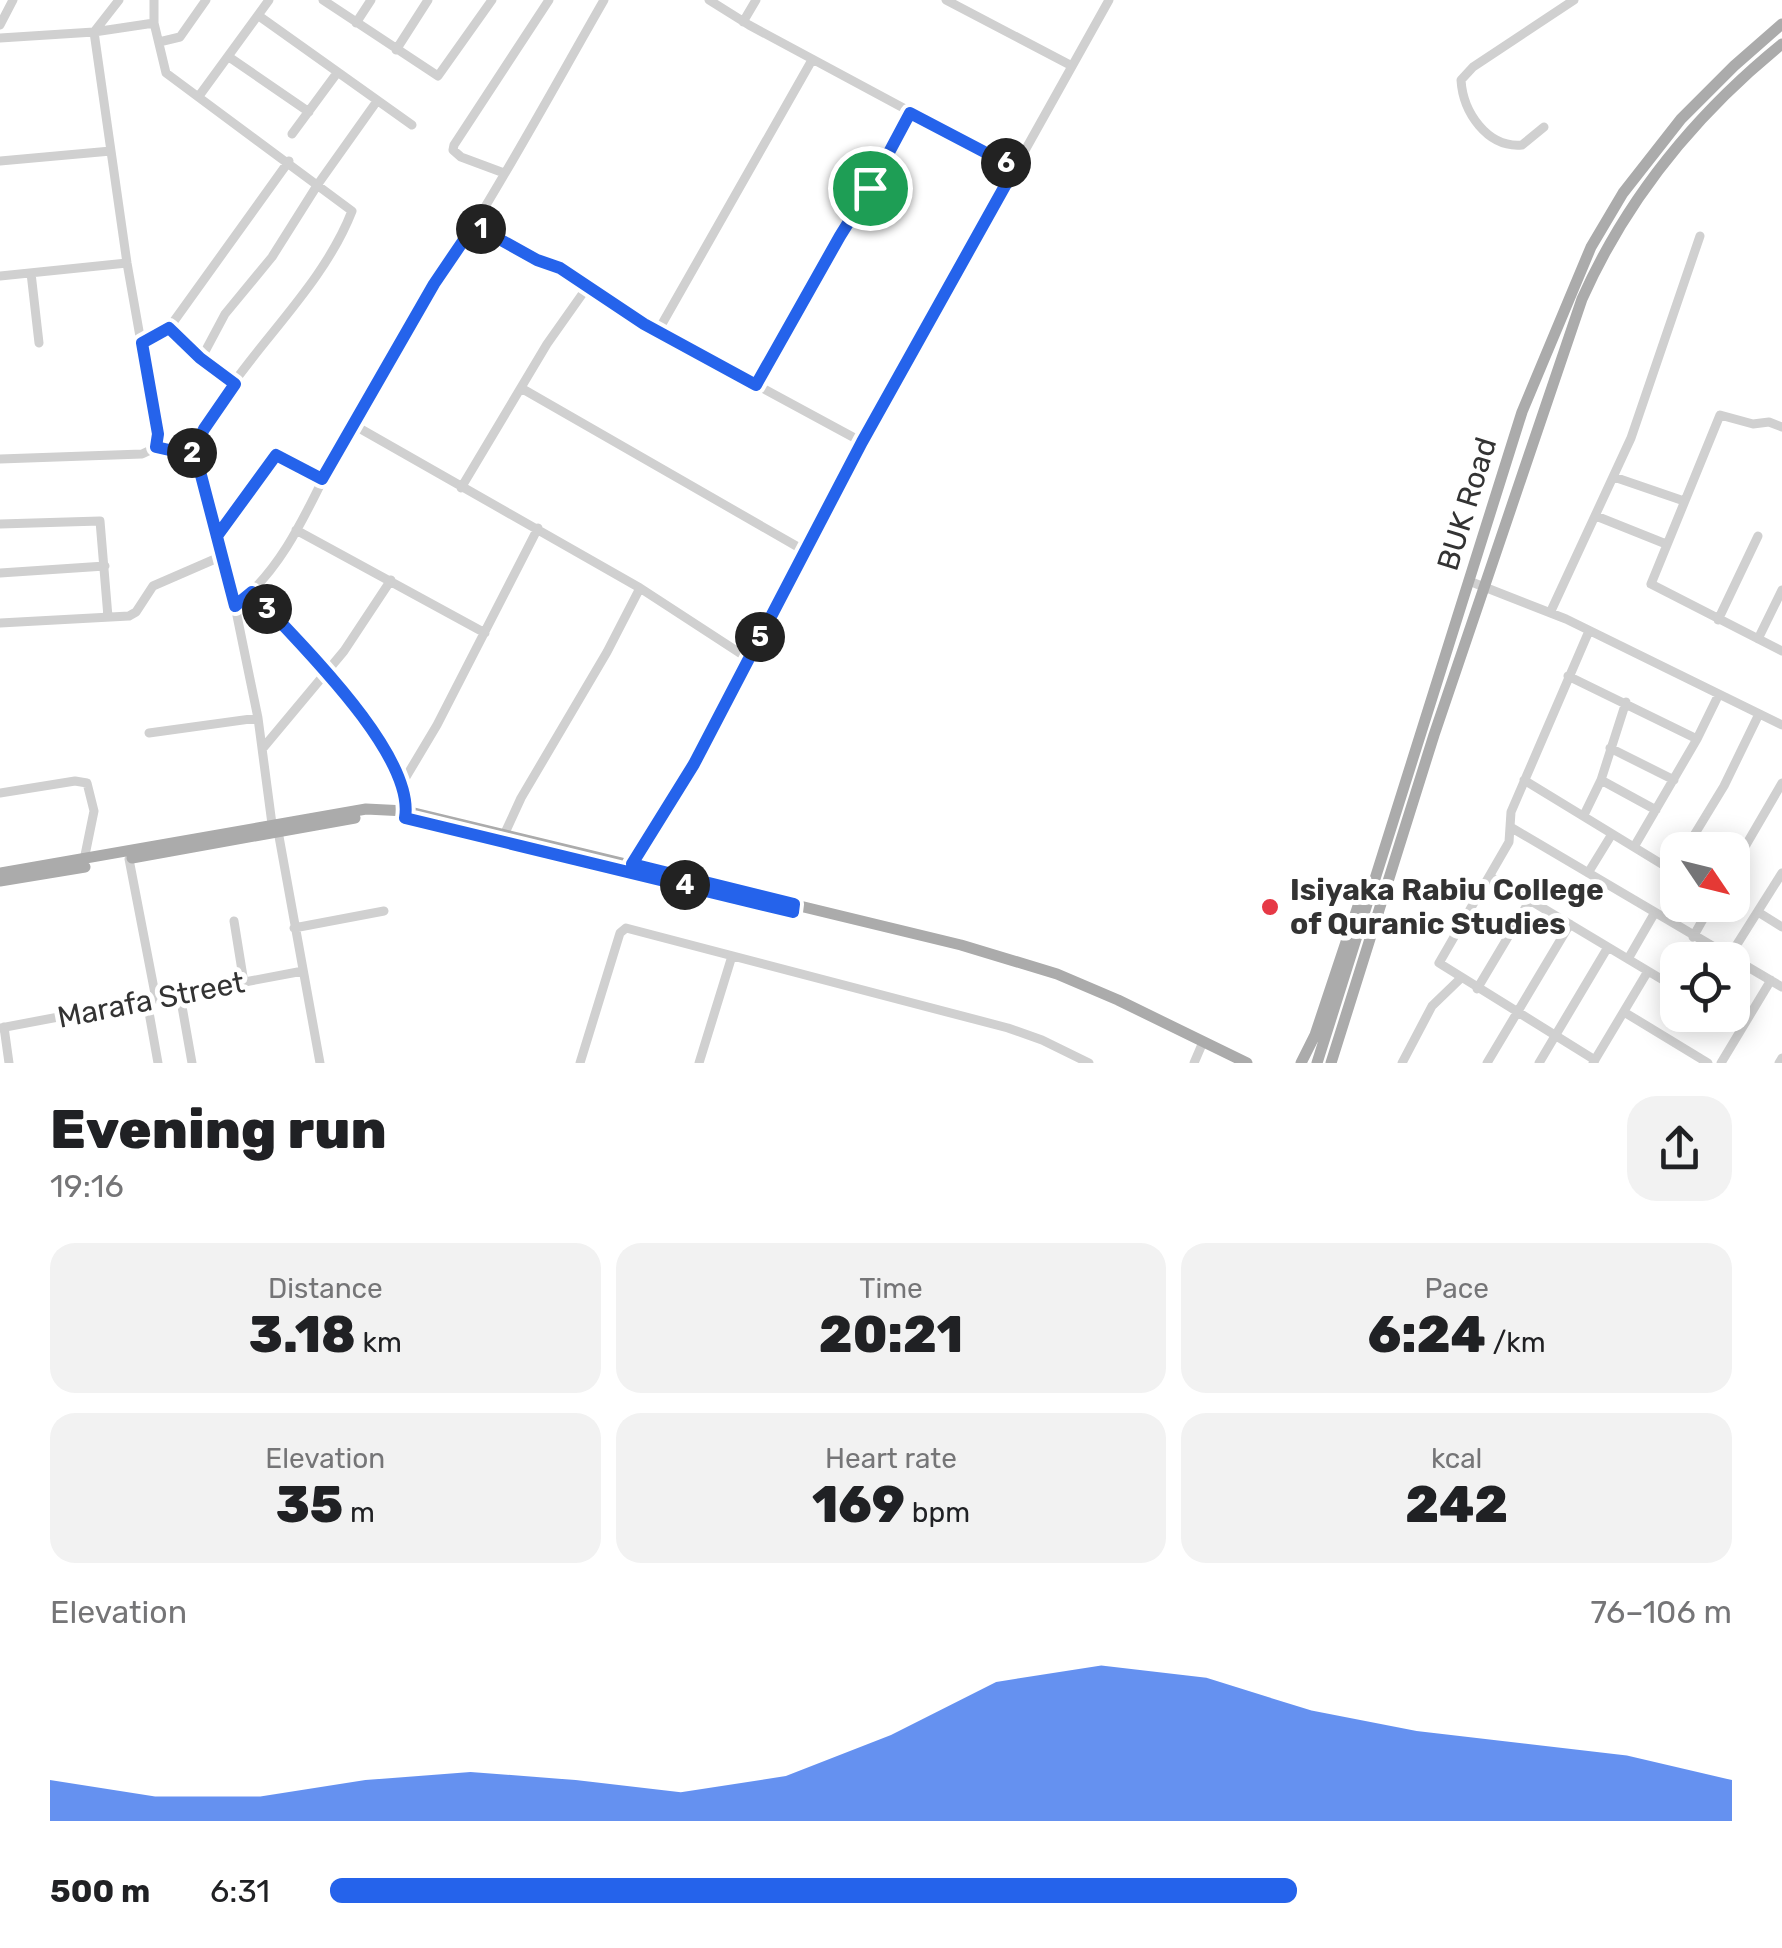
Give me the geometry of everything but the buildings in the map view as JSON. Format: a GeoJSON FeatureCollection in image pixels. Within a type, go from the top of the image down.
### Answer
{"type":"FeatureCollection","features":[{"type":"Feature","properties":{"kind":"main road","name":"BUK Road"},"geometry":{"type":"LineString","coordinates":[[1316,1063],[1522,412],[1591,247],[1623,194],[1681,118],[1782,24]]}},
{"type":"Feature","properties":{"kind":"main road","name":"BUK Road"},"geometry":{"type":"LineString","coordinates":[[1334,1063],[1398,852],[1550,386],[1598,265],[1654,175],[1690,131],[1735,82],[1782,44]]}},
{"type":"Feature","properties":{"kind":"main road"},"geometry":{"type":"LineString","coordinates":[[0,881],[84,860],[366,809],[504,834],[793,908],[961,945],[1057,974],[1246,1063]]}},
{"type":"Feature","properties":{"kind":"main road"},"geometry":{"type":"LineString","coordinates":[[406,815],[632,867]]}},
{"type":"Feature","properties":{"kind":"main road"},"geometry":{"type":"LineString","coordinates":[[0,873],[129,859],[274,827]]}},
{"type":"Feature","properties":{"kind":"main road"},"geometry":{"type":"LineString","coordinates":[[1301,1063],[1319,1024],[1363,889],[1380,864]]}},
{"type":"Feature","properties":{"kind":"main road"},"geometry":{"type":"LineString","coordinates":[[1202,1045],[1226,1063]]}},
{"type":"Feature","properties":{"kind":"street"},"geometry":{"type":"LineString","coordinates":[[0,25],[13,0]]}},
{"type":"Feature","properties":{"kind":"street"},"geometry":{"type":"LineString","coordinates":[[119,0],[94,32],[127,263],[158,434],[156,447]]}},
{"type":"Feature","properties":{"kind":"street"},"geometry":{"type":"LineString","coordinates":[[159,42],[180,37],[206,0]]}},
{"type":"Feature","properties":{"kind":"street"},"geometry":{"type":"LineString","coordinates":[[199,96],[269,0]]}},
{"type":"Feature","properties":{"kind":"street"},"geometry":{"type":"LineString","coordinates":[[323,0],[438,76],[492,0]]}},
{"type":"Feature","properties":{"kind":"street"},"geometry":{"type":"LineString","coordinates":[[356,24],[371,0]]}},
{"type":"Feature","properties":{"kind":"street"},"geometry":{"type":"LineString","coordinates":[[396,50],[428,0]]}},
{"type":"Feature","properties":{"kind":"street"},"geometry":{"type":"LineString","coordinates":[[504,173],[461,157],[454,146],[550,0]]}},
{"type":"Feature","properties":{"kind":"street"},"geometry":{"type":"LineString","coordinates":[[235,606],[252,592],[296,530],[352,424],[434,284],[474,225],[604,0]]}},
{"type":"Feature","properties":{"kind":"street"},"geometry":{"type":"LineString","coordinates":[[709,0],[812,60],[1015,168]]}},
{"type":"Feature","properties":{"kind":"street"},"geometry":{"type":"LineString","coordinates":[[743,22],[756,0]]}},
{"type":"Feature","properties":{"kind":"street"},"geometry":{"type":"LineString","coordinates":[[946,0],[1072,66]]}},
{"type":"Feature","properties":{"kind":"street"},"geometry":{"type":"LineString","coordinates":[[632,867],[686,779],[862,442],[1109,0]]}},
{"type":"Feature","properties":{"kind":"street"},"geometry":{"type":"LineString","coordinates":[[1544,128],[1522,145],[1499,144],[1476,122],[1461,80],[1473,67],[1574,0]]}},
{"type":"Feature","properties":{"kind":"street"},"geometry":{"type":"LineString","coordinates":[[152,2],[166,72],[349,207],[351,214],[302,293],[204,429],[193,453],[235,606],[320,1063]]}},
{"type":"Feature","properties":{"kind":"street"},"geometry":{"type":"LineString","coordinates":[[259,16],[412,125]]}},
{"type":"Feature","properties":{"kind":"street"},"geometry":{"type":"LineString","coordinates":[[0,38],[94,32],[154,23]]}},
{"type":"Feature","properties":{"kind":"street"},"geometry":{"type":"LineString","coordinates":[[229,57],[309,112]]}},
{"type":"Feature","properties":{"kind":"street"},"geometry":{"type":"LineString","coordinates":[[658,332],[812,60]]}},
{"type":"Feature","properties":{"kind":"street"},"geometry":{"type":"LineString","coordinates":[[292,134],[337,74]]}},
{"type":"Feature","properties":{"kind":"street"},"geometry":{"type":"LineString","coordinates":[[200,358],[226,314],[272,258],[376,101]]}},
{"type":"Feature","properties":{"kind":"street"},"geometry":{"type":"LineString","coordinates":[[756,385],[910,113]]}},
{"type":"Feature","properties":{"kind":"street"},"geometry":{"type":"LineString","coordinates":[[0,161],[110,151]]}},
{"type":"Feature","properties":{"kind":"street"},"geometry":{"type":"LineString","coordinates":[[142,343],[169,328],[289,162]]}},
{"type":"Feature","properties":{"kind":"street"},"geometry":{"type":"LineString","coordinates":[[474,225],[588,286],[658,332],[862,442]]}},
{"type":"Feature","properties":{"kind":"street"},"geometry":{"type":"LineString","coordinates":[[1550,613],[1632,438],[1700,236]]}},
{"type":"Feature","properties":{"kind":"street"},"geometry":{"type":"LineString","coordinates":[[0,276],[127,263]]}},
{"type":"Feature","properties":{"kind":"street"},"geometry":{"type":"LineString","coordinates":[[31,273],[38,344]]}},
{"type":"Feature","properties":{"kind":"street"},"geometry":{"type":"LineString","coordinates":[[461,488],[588,286]]}},
{"type":"Feature","properties":{"kind":"street"},"geometry":{"type":"LineString","coordinates":[[169,328],[235,384]]}},
{"type":"Feature","properties":{"kind":"street"},"geometry":{"type":"LineString","coordinates":[[521,388],[805,551]]}},
{"type":"Feature","properties":{"kind":"street"},"geometry":{"type":"LineString","coordinates":[[1782,428],[1770,422],[1756,424],[1720,415],[1650,584],[1782,651]]}},
{"type":"Feature","properties":{"kind":"street"},"geometry":{"type":"LineString","coordinates":[[352,424],[640,588],[749,659]]}},
{"type":"Feature","properties":{"kind":"street"},"geometry":{"type":"LineString","coordinates":[[0,459],[142,454],[156,447],[193,453]]}},
{"type":"Feature","properties":{"kind":"street"},"geometry":{"type":"LineString","coordinates":[[217,536],[276,455],[322,479]]}},
{"type":"Feature","properties":{"kind":"street"},"geometry":{"type":"LineString","coordinates":[[1614,477],[1684,502]]}},
{"type":"Feature","properties":{"kind":"street"},"geometry":{"type":"LineString","coordinates":[[1596,516],[1666,544]]}},
{"type":"Feature","properties":{"kind":"street"},"geometry":{"type":"LineString","coordinates":[[0,524],[98,520],[108,617]]}},
{"type":"Feature","properties":{"kind":"street"},"geometry":{"type":"LineString","coordinates":[[403,782],[437,725],[538,528]]}},
{"type":"Feature","properties":{"kind":"street"},"geometry":{"type":"LineString","coordinates":[[296,530],[485,633]]}},
{"type":"Feature","properties":{"kind":"street"},"geometry":{"type":"LineString","coordinates":[[1718,620],[1758,536]]}},
{"type":"Feature","properties":{"kind":"street"},"geometry":{"type":"LineString","coordinates":[[0,623],[129,616],[153,586],[222,556]]}},
{"type":"Feature","properties":{"kind":"street"},"geometry":{"type":"LineString","coordinates":[[0,573],[104,566]]}},
{"type":"Feature","properties":{"kind":"street"},"geometry":{"type":"LineString","coordinates":[[263,748],[326,674],[391,580]]}},
{"type":"Feature","properties":{"kind":"street"},"geometry":{"type":"LineString","coordinates":[[1469,581],[1550,613],[1782,726]]}},
{"type":"Feature","properties":{"kind":"street"},"geometry":{"type":"LineString","coordinates":[[504,834],[640,588]]}},
{"type":"Feature","properties":{"kind":"street"},"geometry":{"type":"LineString","coordinates":[[1758,639],[1782,590]]}},
{"type":"Feature","properties":{"kind":"street"},"geometry":{"type":"LineString","coordinates":[[252,592],[370,726],[403,782],[406,815]]}},
{"type":"Feature","properties":{"kind":"street"},"geometry":{"type":"LineString","coordinates":[[1588,631],[1511,812],[1510,842],[1439,963],[1594,1062],[1648,971]]}},
{"type":"Feature","properties":{"kind":"street"},"geometry":{"type":"LineString","coordinates":[[1568,676],[1698,739]]}},
{"type":"Feature","properties":{"kind":"street"},"geometry":{"type":"LineString","coordinates":[[1634,847],[1698,739],[1719,694]]}},
{"type":"Feature","properties":{"kind":"street"},"geometry":{"type":"LineString","coordinates":[[1584,814],[1601,780],[1626,702]]}},
{"type":"Feature","properties":{"kind":"street"},"geometry":{"type":"LineString","coordinates":[[1696,832],[1724,786],[1759,714]]}},
{"type":"Feature","properties":{"kind":"street"},"geometry":{"type":"LineString","coordinates":[[149,733],[258,718]]}},
{"type":"Feature","properties":{"kind":"street"},"geometry":{"type":"LineString","coordinates":[[1610,748],[1674,780]]}},
{"type":"Feature","properties":{"kind":"street"},"geometry":{"type":"LineString","coordinates":[[1524,780],[1660,861]]}},
{"type":"Feature","properties":{"kind":"street"},"geometry":{"type":"LineString","coordinates":[[1601,780],[1656,810]]}},
{"type":"Feature","properties":{"kind":"street"},"geometry":{"type":"LineString","coordinates":[[0,794],[75,781],[87,783],[94,811],[84,860]]}},
{"type":"Feature","properties":{"kind":"street"},"geometry":{"type":"LineString","coordinates":[[1750,837],[1782,783]]}},
{"type":"Feature","properties":{"kind":"street"},"geometry":{"type":"LineString","coordinates":[[1512,828],[1702,942]]}},
{"type":"Feature","properties":{"kind":"street"},"geometry":{"type":"LineString","coordinates":[[1588,873],[1612,834]]}},
{"type":"Feature","properties":{"kind":"street"},"geometry":{"type":"LineString","coordinates":[[129,859],[158,1063]]}},
{"type":"Feature","properties":{"kind":"street"},"geometry":{"type":"LineString","coordinates":[[1739,942],[1782,873]]}},
{"type":"Feature","properties":{"kind":"street"},"geometry":{"type":"LineString","coordinates":[[1491,876],[1660,978]]}},
{"type":"Feature","properties":{"kind":"street"},"geometry":{"type":"LineString","coordinates":[[1477,989],[1530,900]]}},
{"type":"Feature","properties":{"kind":"street"},"geometry":{"type":"LineString","coordinates":[[294,928],[384,910]]}},
{"type":"Feature","properties":{"kind":"street"},"geometry":{"type":"LineString","coordinates":[[1758,912],[1782,926]]}},
{"type":"Feature","properties":{"kind":"street"},"geometry":{"type":"LineString","coordinates":[[1628,959],[1654,914]]}},
{"type":"Feature","properties":{"kind":"street"},"geometry":{"type":"LineString","coordinates":[[234,921],[244,983]]}},
{"type":"Feature","properties":{"kind":"street"},"geometry":{"type":"LineString","coordinates":[[1693,937],[1701,922]]}},
{"type":"Feature","properties":{"kind":"street"},"geometry":{"type":"LineString","coordinates":[[1487,1063],[1570,924]]}},
{"type":"Feature","properties":{"kind":"street"},"geometry":{"type":"LineString","coordinates":[[580,1063],[622,930],[626,928],[1008,1028],[1089,1063]]}},
{"type":"Feature","properties":{"kind":"street"},"geometry":{"type":"LineString","coordinates":[[1539,1063],[1608,947]]}},
{"type":"Feature","properties":{"kind":"street"},"geometry":{"type":"LineString","coordinates":[[700,1063],[732,956]]}},
{"type":"Feature","properties":{"kind":"street"},"geometry":{"type":"LineString","coordinates":[[1750,968],[1782,987]]}},
{"type":"Feature","properties":{"kind":"street","name":"Marafa Street"},"geometry":{"type":"LineString","coordinates":[[2,1028],[303,970]]}},
{"type":"Feature","properties":{"kind":"street"},"geometry":{"type":"LineString","coordinates":[[1402,1063],[1432,1006],[1460,978]]}},
{"type":"Feature","properties":{"kind":"street"},"geometry":{"type":"LineString","coordinates":[[1750,1015],[1771,980]]}},
{"type":"Feature","properties":{"kind":"street"},"geometry":{"type":"LineString","coordinates":[[180,995],[192,1063]]}},
{"type":"Feature","properties":{"kind":"street"},"geometry":{"type":"LineString","coordinates":[[1624,1012],[1708,1063]]}},
{"type":"Feature","properties":{"kind":"street"},"geometry":{"type":"LineString","coordinates":[[2,1028],[9,1063]]}},
{"type":"Feature","properties":{"kind":"street"},"geometry":{"type":"LineString","coordinates":[[1721,1063],[1740,1032]]}},
{"type":"Feature","properties":{"kind":"street"},"geometry":{"type":"LineString","coordinates":[[1194,1063],[1202,1045]]}},
{"type":"Feature","properties":{"kind":"place","name":"Isiyaka Rabiu College of Quranic Studies"},"geometry":{"type":"Point","coordinates":[1270,907]}},
{"type":"Feature","properties":{"kind":"route"},"geometry":{"type":"LineString","coordinates":[[870,188],[756,385],[644,324],[560,268],[537,260],[474,225],[434,284],[322,479],[281,456],[270,458],[217,536],[196,456],[156,447],[158,434],[142,343],[169,328],[235,384],[204,429],[193,453],[196,456],[235,606],[252,592],[370,726],[403,782],[405,818],[793,912],[794,904],[632,864],[694,764],[862,442],[1015,168],[910,113],[870,188]]}}]}
